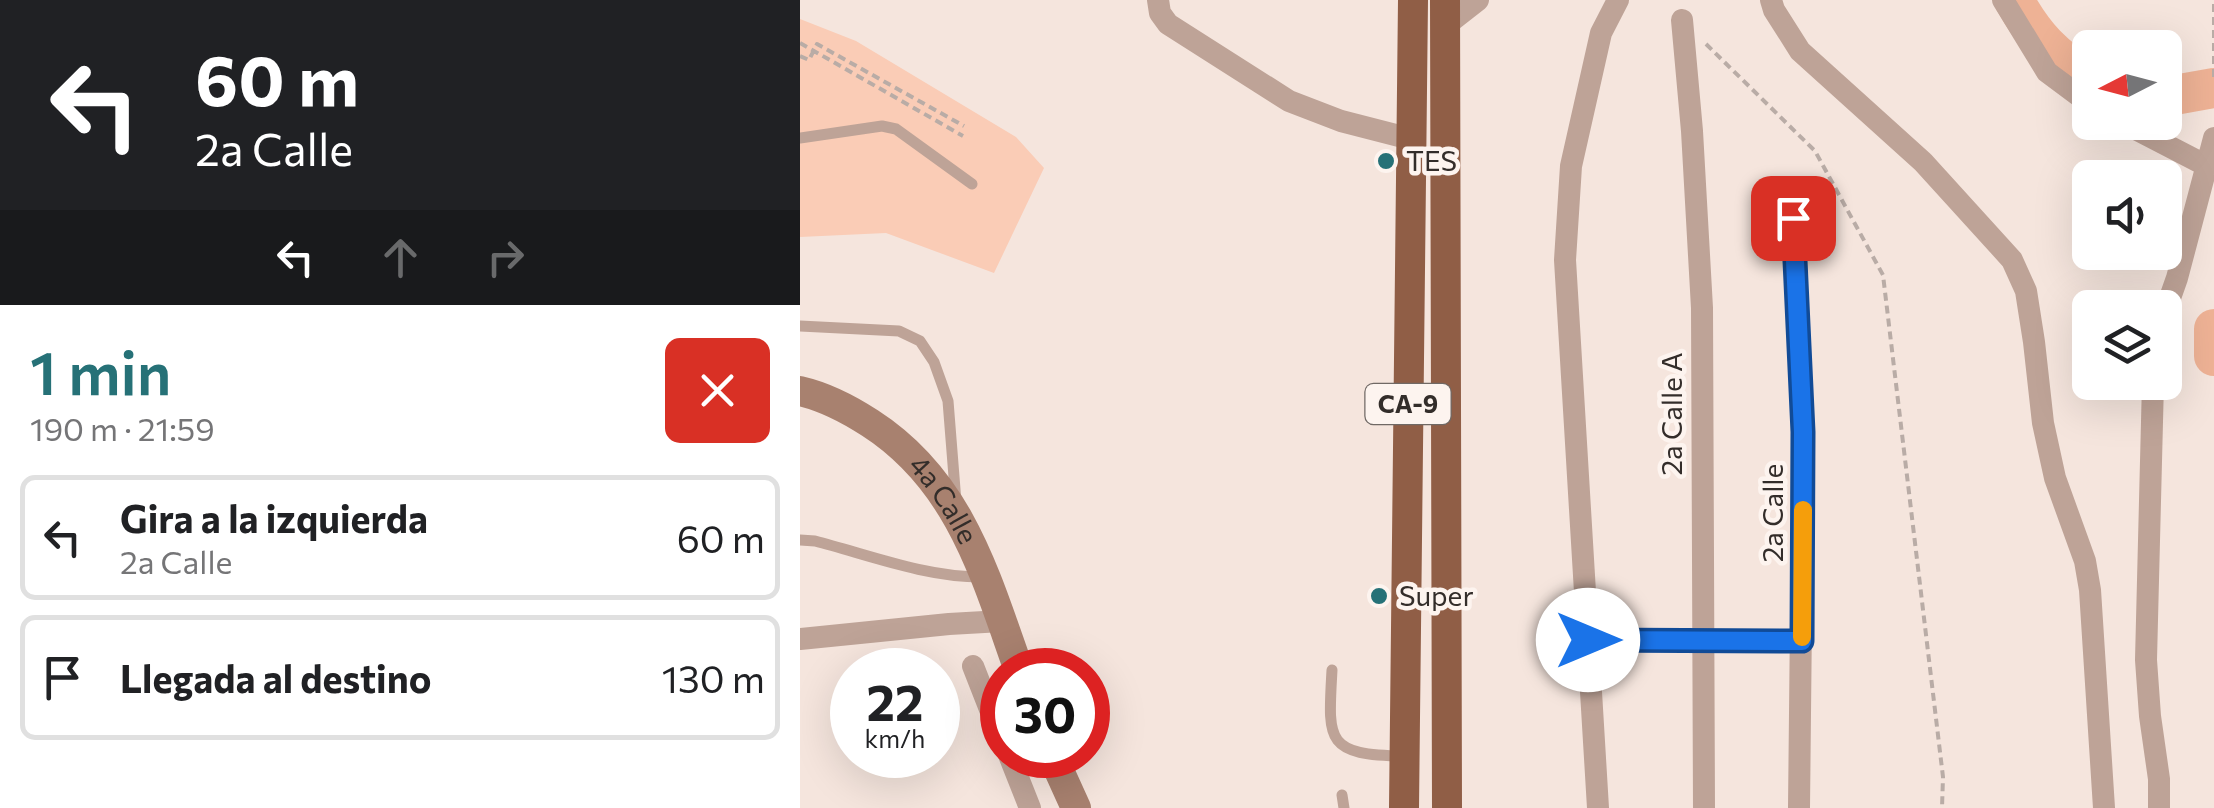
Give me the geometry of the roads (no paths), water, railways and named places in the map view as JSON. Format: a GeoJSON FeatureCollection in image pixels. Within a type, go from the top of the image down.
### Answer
{"type":"FeatureCollection","features":[{"type":"Feature","properties":{"kind":"highway","name":"CA-9"},"geometry":{"type":"LineString","coordinates":[[1404,808],[1414,0]]}},
{"type":"Feature","properties":{"kind":"highway","name":"CA-9"},"geometry":{"type":"LineString","coordinates":[[1446,12],[1448,808]]}},
{"type":"Feature","properties":{"kind":"main road","name":"4a Calle"},"geometry":{"type":"LineString","coordinates":[[800,390],[840,404],[886,434],[936,482],[970,540],[1011,648]]}},
{"type":"Feature","properties":{"kind":"main road"},"geometry":{"type":"LineString","coordinates":[[1062,778],[1076,808]]}},
{"type":"Feature","properties":{"kind":"street"},"geometry":{"type":"LineString","coordinates":[[1158,0],[1160,13],[1168,24],[1289,101],[1341,122],[1411,138]]}},
{"type":"Feature","properties":{"kind":"street"},"geometry":{"type":"LineString","coordinates":[[1446,12],[1478,0]]}},
{"type":"Feature","properties":{"kind":"street"},"geometry":{"type":"LineString","coordinates":[[1598,808],[1564,260],[1571,166],[1600,33],[1618,0]]}},
{"type":"Feature","properties":{"kind":"street"},"geometry":{"type":"LineString","coordinates":[[1770,0],[1800,51],[1923,162],[2012,260],[2026,291],[2043,423],[2055,478],[2090,590],[2104,808]]}},
{"type":"Feature","properties":{"kind":"street"},"geometry":{"type":"LineString","coordinates":[[2003,0],[2047,72],[2072,91]]}},
{"type":"Feature","properties":{"kind":"street","name":"2a Calle A"},"geometry":{"type":"LineString","coordinates":[[1682,20],[1702,308],[1704,808]]}},
{"type":"Feature","properties":{"kind":"street"},"geometry":{"type":"LineString","coordinates":[[2171,290],[2214,138]]}},
{"type":"Feature","properties":{"kind":"street"},"geometry":{"type":"LineString","coordinates":[[2157,140],[2207,166]]}},
{"type":"Feature","properties":{"kind":"street","name":"2a Calle"},"geometry":{"type":"LineString","coordinates":[[1793,218],[1803,432],[1800,808]]}},
{"type":"Feature","properties":{"kind":"street"},"geometry":{"type":"LineString","coordinates":[[2153,400],[2146,660],[2159,808]]}},
{"type":"Feature","properties":{"kind":"street"},"geometry":{"type":"LineString","coordinates":[[800,639],[1002,621]]}},
{"type":"Feature","properties":{"kind":"street"},"geometry":{"type":"LineString","coordinates":[[1588,640],[1802,641]]}},
{"type":"Feature","properties":{"kind":"street"},"geometry":{"type":"LineString","coordinates":[[973,666],[980,684]]}},
{"type":"Feature","properties":{"kind":"street"},"geometry":{"type":"LineString","coordinates":[[1018,778],[1030,808]]}},
{"type":"Feature","properties":{"kind":"lane"},"geometry":{"type":"LineString","coordinates":[[800,138],[882,126],[896,128],[972,184]]}},
{"type":"Feature","properties":{"kind":"lane"},"geometry":{"type":"LineString","coordinates":[[800,326],[899,331],[920,340],[934,362],[948,401],[957,514]]}},
{"type":"Feature","properties":{"kind":"lane"},"geometry":{"type":"LineString","coordinates":[[800,540],[929,572],[986,577]]}},
{"type":"Feature","properties":{"kind":"lane"},"geometry":{"type":"LineString","coordinates":[[1332,670],[1329,722],[1333,736],[1344,747],[1378,756],[1404,756]]}},
{"type":"Feature","properties":{"kind":"waterway"},"geometry":{"type":"LineString","coordinates":[[2014,0],[2046,45],[2072,66]]}},
{"type":"Feature","properties":{"kind":"waterway"},"geometry":{"type":"LineString","coordinates":[[2182,94],[2214,88]]}},
{"type":"Feature","properties":{"kind":"waterway"},"geometry":{"type":"LineString","coordinates":[[2214,329],[2214,356]]}},
{"type":"Feature","properties":{"kind":"place","name":"TES"},"geometry":{"type":"Point","coordinates":[1386,161]}},
{"type":"Feature","properties":{"kind":"place","name":"Super"},"geometry":{"type":"Point","coordinates":[1379,596]}}]}
